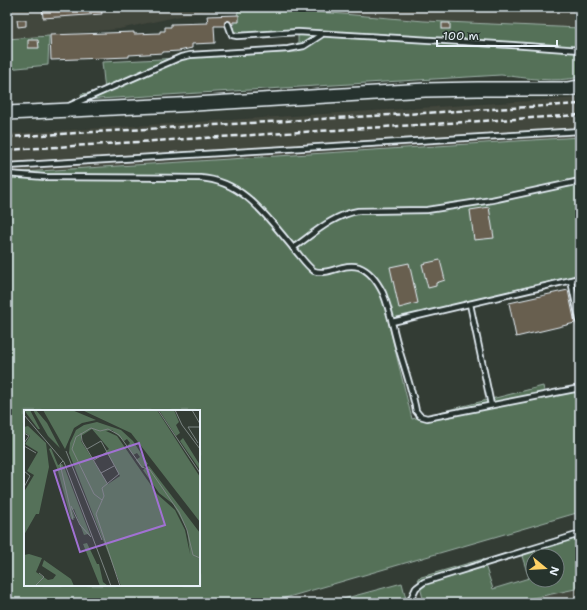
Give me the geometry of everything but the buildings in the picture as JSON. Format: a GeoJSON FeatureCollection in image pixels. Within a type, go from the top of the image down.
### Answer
{"type":"FeatureCollection","features":[{"type":"Feature","properties":{"kind":"street"},"geometry":{"type":"LineString","coordinates":[[7,113],[178,105],[417,90],[560,89],[580,87]]}},
{"type":"Feature","properties":{"kind":"lane"},"geometry":{"type":"LineString","coordinates":[[228,24],[232,35],[237,36],[298,32],[321,35],[580,50]]}},
{"type":"Feature","properties":{"kind":"lane"},"geometry":{"type":"LineString","coordinates":[[60,110],[180,57],[190,55],[288,49],[304,46],[321,35]]}},
{"type":"Feature","properties":{"kind":"lane"},"geometry":{"type":"LineString","coordinates":[[7,166],[580,131]]}},
{"type":"Feature","properties":{"kind":"lane"},"geometry":{"type":"LineString","coordinates":[[7,174],[45,176],[200,178],[218,181],[246,195],[312,269],[317,272],[348,265],[358,267],[367,271],[378,284],[392,322],[416,411],[420,416],[428,418],[580,388]]}},
{"type":"Feature","properties":{"kind":"lane"},"geometry":{"type":"LineString","coordinates":[[293,248],[334,219],[353,212],[427,210],[492,200],[580,181]]}},
{"type":"Feature","properties":{"kind":"lane"},"geometry":{"type":"LineString","coordinates":[[392,322],[580,278]]}},
{"type":"Feature","properties":{"kind":"lane"},"geometry":{"type":"LineString","coordinates":[[571,281],[580,324]]}},
{"type":"Feature","properties":{"kind":"lane"},"geometry":{"type":"LineString","coordinates":[[470,304],[491,405]]}},
{"type":"Feature","properties":{"kind":"lane"},"geometry":{"type":"LineString","coordinates":[[408,603],[416,588],[424,582],[580,534]]}},
{"type":"Feature","properties":{"kind":"shaded area"},"geometry":{"type":"Polygon","coordinates":[[[7,7],[580,7],[580,28],[424,21],[332,13],[239,8],[200,12],[119,29],[7,39],[7,7]]]}},
{"type":"Feature","properties":{"kind":"shaded area"},"geometry":{"type":"Polygon","coordinates":[[[580,98],[580,137],[7,173],[7,134],[580,98]]]}},
{"type":"Feature","properties":{"kind":"shaded area"},"geometry":{"type":"Polygon","coordinates":[[[580,588],[580,603],[509,603],[534,597],[580,588]]]}},
{"type":"Feature","properties":{"kind":"green space"},"geometry":{"type":"Polygon","coordinates":[[[239,8],[331,13],[424,21],[580,28],[580,77],[550,80],[501,75],[82,100],[81,94],[105,91],[102,62],[298,52],[298,35],[232,34],[239,8]]]}},
{"type":"Feature","properties":{"kind":"green space"},"geometry":{"type":"Polygon","coordinates":[[[49,36],[48,65],[7,69],[7,39],[49,36]]]}},
{"type":"Feature","properties":{"kind":"green space"},"geometry":{"type":"Polygon","coordinates":[[[580,137],[580,274],[388,321],[412,419],[543,386],[545,395],[580,387],[580,512],[268,603],[7,603],[7,173],[580,137]]]}},
{"type":"Feature","properties":{"kind":"green space"},"geometry":{"type":"Polygon","coordinates":[[[580,533],[580,588],[509,603],[424,603],[418,578],[483,559],[493,589],[525,579],[525,588],[565,588],[565,548],[527,548],[580,533]]]}},
{"type":"Feature","properties":{"kind":"green space"},"geometry":{"type":"Polygon","coordinates":[[[525,549],[525,566],[520,550],[525,549]]]}},
{"type":"Feature","properties":{"kind":"green space"},"geometry":{"type":"Polygon","coordinates":[[[402,583],[407,603],[328,603],[402,583]]]}},
{"type":"Feature","properties":{"kind":"railway"},"geometry":{"type":"LineString","coordinates":[[7,137],[580,104]]}},
{"type":"Feature","properties":{"kind":"railway"},"geometry":{"type":"LineString","coordinates":[[7,150],[580,115]]}},
{"type":"Feature","properties":{"kind":"railway"},"geometry":{"type":"LineString","coordinates":[[567,603],[580,599]]}}]}
